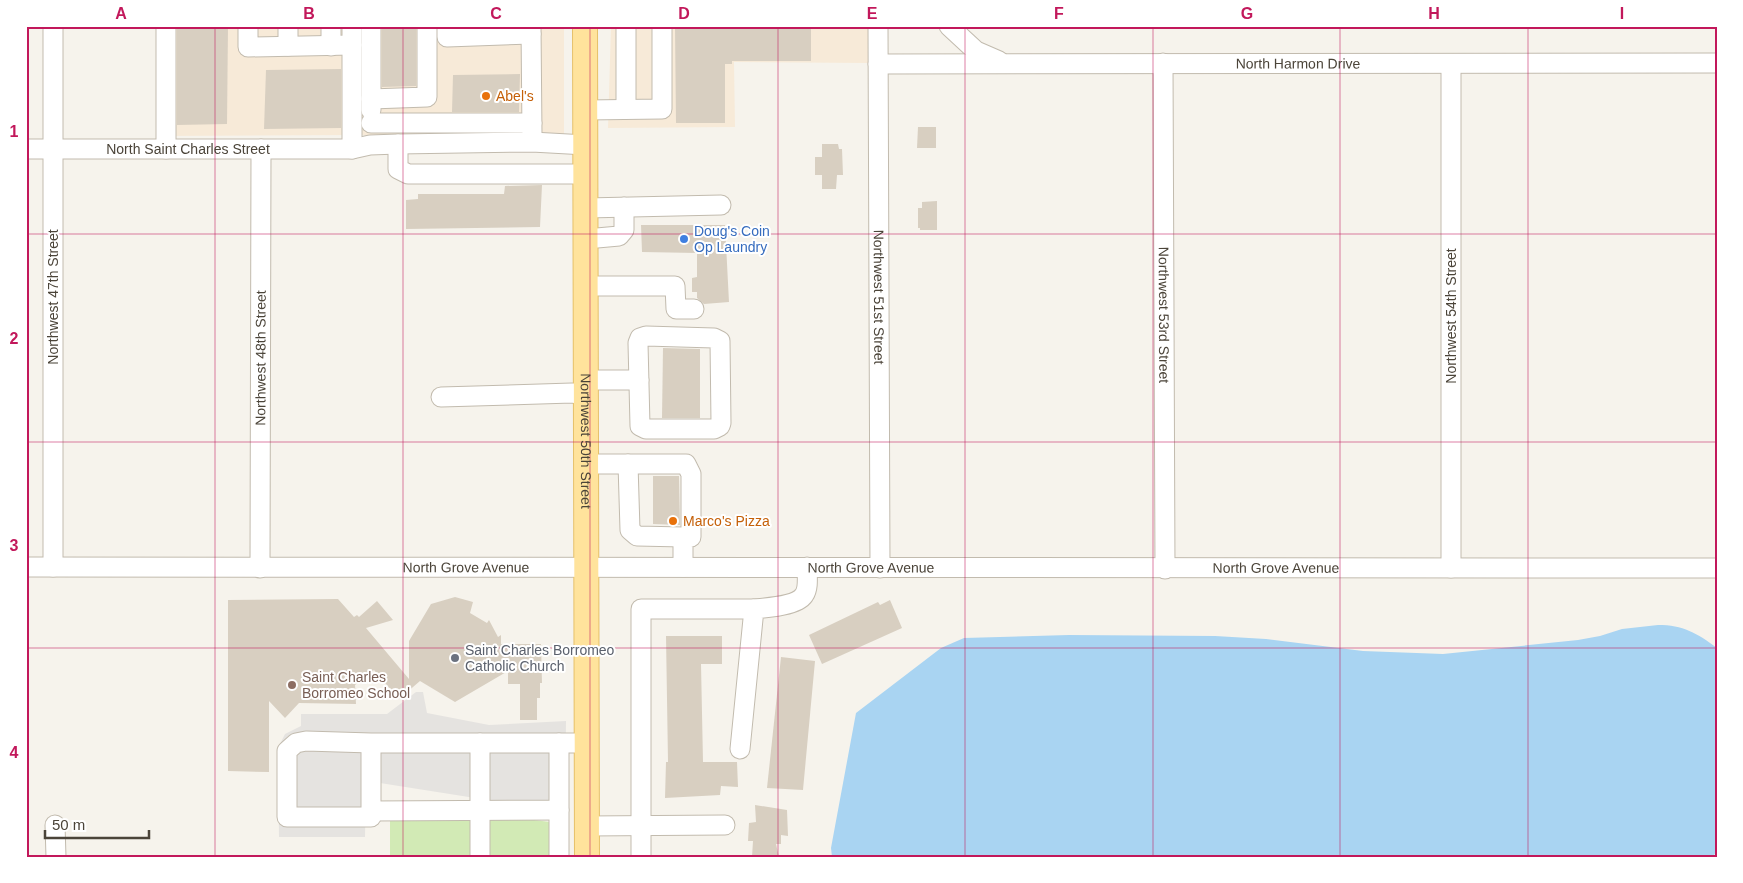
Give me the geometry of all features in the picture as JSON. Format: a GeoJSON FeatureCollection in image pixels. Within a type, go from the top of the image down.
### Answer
{"type":"FeatureCollection","features":[{"type":"Feature","properties":{"kind":"main road","name":"Northwest 50th Street"},"geometry":{"type":"LineString","coordinates":[[585,26],[587,857]]}},
{"type":"Feature","properties":{"kind":"street","name":"Northwest 47th Street"},"geometry":{"type":"LineString","coordinates":[[53,26],[53,567]]}},
{"type":"Feature","properties":{"kind":"street"},"geometry":{"type":"LineString","coordinates":[[166,26],[166,149]]}},
{"type":"Feature","properties":{"kind":"street"},"geometry":{"type":"LineString","coordinates":[[248,26],[248,47],[352,45]]}},
{"type":"Feature","properties":{"kind":"street"},"geometry":{"type":"LineString","coordinates":[[288,26],[288,46]]}},
{"type":"Feature","properties":{"kind":"street"},"geometry":{"type":"LineString","coordinates":[[330,26],[331,46]]}},
{"type":"Feature","properties":{"kind":"street"},"geometry":{"type":"LineString","coordinates":[[352,26],[352,149]]}},
{"type":"Feature","properties":{"kind":"street"},"geometry":{"type":"LineString","coordinates":[[370,145],[371,26]]}},
{"type":"Feature","properties":{"kind":"street"},"geometry":{"type":"LineString","coordinates":[[371,99],[427,97],[427,26]]}},
{"type":"Feature","properties":{"kind":"street"},"geometry":{"type":"LineString","coordinates":[[447,26],[448,37],[531,30],[532,142]]}},
{"type":"Feature","properties":{"kind":"street"},"geometry":{"type":"LineString","coordinates":[[626,26],[626,109]]}},
{"type":"Feature","properties":{"kind":"street"},"geometry":{"type":"LineString","coordinates":[[586,110],[662,109],[662,26]]}},
{"type":"Feature","properties":{"kind":"street","name":"Northwest 51st Street"},"geometry":{"type":"LineString","coordinates":[[878,26],[880,568]]}},
{"type":"Feature","properties":{"kind":"street"},"geometry":{"type":"LineString","coordinates":[[949,26],[976,51],[1007,64]]}},
{"type":"Feature","properties":{"kind":"street","name":"Northwest 53rd Street"},"geometry":{"type":"LineString","coordinates":[[1164,63],[1165,569]]}},
{"type":"Feature","properties":{"kind":"street","name":"North Harmon Drive"},"geometry":{"type":"LineString","coordinates":[[878,64],[1717,63]]}},
{"type":"Feature","properties":{"kind":"street","name":"Northwest 54th Street"},"geometry":{"type":"LineString","coordinates":[[1451,64],[1451,568]]}},
{"type":"Feature","properties":{"kind":"street"},"geometry":{"type":"LineString","coordinates":[[371,123],[532,123]]}},
{"type":"Feature","properties":{"kind":"street","name":"North Saint Charles Street"},"geometry":{"type":"LineString","coordinates":[[26,149],[352,149],[370,145],[532,142],[586,145]]}},
{"type":"Feature","properties":{"kind":"street"},"geometry":{"type":"LineString","coordinates":[[398,144],[398,169],[408,174],[586,174]]}},
{"type":"Feature","properties":{"kind":"street","name":"Northwest 48th Street"},"geometry":{"type":"LineString","coordinates":[[260,568],[261,149]]}},
{"type":"Feature","properties":{"kind":"street"},"geometry":{"type":"LineString","coordinates":[[586,208],[721,205]]}},
{"type":"Feature","properties":{"kind":"street"},"geometry":{"type":"LineString","coordinates":[[586,239],[619,236],[624,230],[624,207]]}},
{"type":"Feature","properties":{"kind":"street"},"geometry":{"type":"LineString","coordinates":[[586,286],[675,286],[676,309],[694,309]]}},
{"type":"Feature","properties":{"kind":"street"},"geometry":{"type":"LineString","coordinates":[[646,336],[714,338],[721,345],[720,426],[714,429],[642,428],[639,423],[639,380],[638,343],[640,338],[646,336]]}},
{"type":"Feature","properties":{"kind":"street"},"geometry":{"type":"LineString","coordinates":[[441,396],[572,394],[586,388],[639,380]]}},
{"type":"Feature","properties":{"kind":"street"},"geometry":{"type":"LineString","coordinates":[[586,464],[628,464],[686,464],[691,474],[691,537],[637,536],[630,530],[628,464]]}},
{"type":"Feature","properties":{"kind":"street"},"geometry":{"type":"LineString","coordinates":[[682,568],[683,537]]}},
{"type":"Feature","properties":{"kind":"street","name":"North Grove Avenue"},"geometry":{"type":"LineString","coordinates":[[26,567],[1717,568]]}},
{"type":"Feature","properties":{"kind":"street"},"geometry":{"type":"LineString","coordinates":[[641,857],[641,609],[771,608],[799,599],[804,595],[807,568]]}},
{"type":"Feature","properties":{"kind":"street"},"geometry":{"type":"LineString","coordinates":[[740,749],[754,608]]}},
{"type":"Feature","properties":{"kind":"street"},"geometry":{"type":"LineString","coordinates":[[371,743],[371,818],[287,818],[287,751],[296,743],[306,741],[371,743],[588,743]]}},
{"type":"Feature","properties":{"kind":"street"},"geometry":{"type":"LineString","coordinates":[[480,743],[480,857]]}},
{"type":"Feature","properties":{"kind":"street"},"geometry":{"type":"LineString","coordinates":[[559,857],[560,743]]}},
{"type":"Feature","properties":{"kind":"street"},"geometry":{"type":"LineString","coordinates":[[371,811],[559,810]]}},
{"type":"Feature","properties":{"kind":"street"},"geometry":{"type":"LineString","coordinates":[[55,825],[56,857]]}},
{"type":"Feature","properties":{"kind":"street"},"geometry":{"type":"LineString","coordinates":[[587,826],[725,825]]}},
{"type":"Feature","properties":{"kind":"shaded area"},"geometry":{"type":"Polygon","coordinates":[[[158,26],[564,26],[564,134],[159,136],[158,26]]]}},
{"type":"Feature","properties":{"kind":"shaded area"},"geometry":{"type":"Polygon","coordinates":[[[611,26],[869,26],[869,63],[734,62],[735,127],[608,128],[611,26]]]}},
{"type":"Feature","properties":{"kind":"shaded area"},"geometry":{"type":"Polygon","coordinates":[[[416,692],[423,692],[427,713],[489,725],[566,721],[565,812],[380,783],[366,783],[365,837],[279,837],[278,752],[285,734],[301,726],[301,714],[387,714],[416,692]]]}},
{"type":"Feature","properties":{"kind":"green space"},"geometry":{"type":"Polygon","coordinates":[[[390,802],[566,824],[569,830],[569,857],[390,857],[390,802]]]}},
{"type":"Feature","properties":{"kind":"water"},"geometry":{"type":"Polygon","coordinates":[[[1658,625],[1682,628],[1703,638],[1717,648],[1717,850],[1713,857],[832,857],[831,848],[856,713],[941,648],[964,638],[1069,635],[1215,636],[1266,639],[1363,651],[1443,654],[1578,640],[1622,629],[1658,625]]]}},
{"type":"Feature","properties":{"kind":"building"},"geometry":{"type":"Polygon","coordinates":[[[177,26],[228,26],[227,124],[177,125],[177,26]]]}},
{"type":"Feature","properties":{"kind":"building"},"geometry":{"type":"Polygon","coordinates":[[[382,26],[416,26],[416,86],[382,87],[382,26]]]}},
{"type":"Feature","properties":{"kind":"building"},"geometry":{"type":"Polygon","coordinates":[[[675,26],[811,26],[811,61],[732,61],[732,64],[725,64],[725,123],[676,123],[675,26]]]}},
{"type":"Feature","properties":{"kind":"building"},"geometry":{"type":"Polygon","coordinates":[[[341,69],[341,128],[264,129],[266,70],[341,69]]]}},
{"type":"Feature","properties":{"kind":"building","name":"Abel's"},"geometry":{"type":"Polygon","coordinates":[[[520,74],[519,112],[452,112],[453,75],[520,74]]]}},
{"type":"Feature","properties":{"kind":"building"},"geometry":{"type":"Polygon","coordinates":[[[918,127],[936,127],[936,148],[917,148],[918,127]]]}},
{"type":"Feature","properties":{"kind":"building"},"geometry":{"type":"Polygon","coordinates":[[[822,144],[838,144],[839,149],[842,149],[843,175],[837,175],[836,189],[822,189],[822,175],[815,175],[815,157],[822,157],[822,144]]]}},
{"type":"Feature","properties":{"kind":"building"},"geometry":{"type":"Polygon","coordinates":[[[542,185],[540,227],[406,229],[406,200],[418,199],[418,194],[504,194],[505,186],[542,185]]]}},
{"type":"Feature","properties":{"kind":"building"},"geometry":{"type":"Polygon","coordinates":[[[937,201],[937,230],[920,230],[918,228],[918,208],[922,208],[922,202],[937,201]]]}},
{"type":"Feature","properties":{"kind":"building"},"geometry":{"type":"Polygon","coordinates":[[[641,225],[725,225],[729,302],[704,304],[697,298],[697,292],[692,292],[692,278],[697,277],[697,253],[642,252],[641,225]]]}},
{"type":"Feature","properties":{"kind":"building"},"geometry":{"type":"Polygon","coordinates":[[[663,348],[700,349],[700,418],[662,418],[663,348]]]}},
{"type":"Feature","properties":{"kind":"building"},"geometry":{"type":"Polygon","coordinates":[[[653,476],[679,476],[680,525],[653,524],[653,476]]]}},
{"type":"Feature","properties":{"kind":"building","name":"Saint Charles Borromeo School"},"geometry":{"type":"Polygon","coordinates":[[[455,597],[473,602],[470,613],[487,623],[489,620],[498,637],[501,635],[501,644],[541,644],[542,683],[540,683],[540,698],[537,698],[537,720],[520,720],[520,684],[508,684],[508,671],[455,702],[420,681],[399,699],[374,670],[355,685],[356,704],[299,703],[285,718],[269,701],[269,772],[228,771],[228,600],[338,599],[354,617],[357,615],[359,617],[377,601],[393,620],[366,628],[409,679],[409,641],[431,604],[455,597]]]}},
{"type":"Feature","properties":{"kind":"building"},"geometry":{"type":"Polygon","coordinates":[[[890,600],[902,628],[822,664],[809,635],[878,602],[880,605],[890,600]]]}},
{"type":"Feature","properties":{"kind":"building"},"geometry":{"type":"Polygon","coordinates":[[[666,636],[722,636],[722,664],[701,664],[703,762],[737,762],[738,787],[721,786],[720,795],[665,798],[666,762],[668,762],[666,636]]]}},
{"type":"Feature","properties":{"kind":"building"},"geometry":{"type":"Polygon","coordinates":[[[781,657],[815,661],[803,790],[767,788],[781,657]]]}},
{"type":"Feature","properties":{"kind":"building"},"geometry":{"type":"Polygon","coordinates":[[[755,805],[787,810],[788,836],[781,835],[781,844],[776,844],[779,857],[752,857],[753,841],[748,841],[749,823],[756,822],[755,805]]]}},
{"type":"Feature","properties":{"kind":"place","name":"Abel's"},"geometry":{"type":"Point","coordinates":[486,96]}},
{"type":"Feature","properties":{"kind":"place","name":"Doug's Coin Op Laundry"},"geometry":{"type":"Point","coordinates":[684,239]}},
{"type":"Feature","properties":{"kind":"place","name":"Marco's Pizza"},"geometry":{"type":"Point","coordinates":[673,521]}},
{"type":"Feature","properties":{"kind":"place","name":"Saint Charles Borromeo Catholic Church"},"geometry":{"type":"Point","coordinates":[455,658]}},
{"type":"Feature","properties":{"kind":"place","name":"Saint Charles Borromeo School"},"geometry":{"type":"Point","coordinates":[292,685]}}]}
